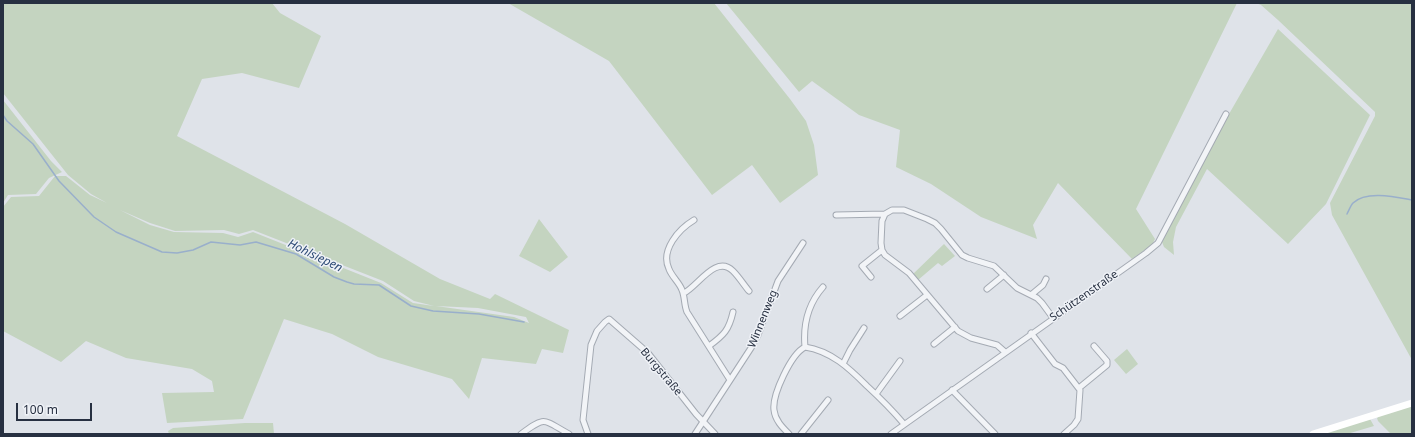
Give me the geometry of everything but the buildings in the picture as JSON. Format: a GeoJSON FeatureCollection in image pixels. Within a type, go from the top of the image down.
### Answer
{"type":"FeatureCollection","features":[{"type":"Feature","properties":{"kind":"main road"},"geometry":{"type":"LineString","coordinates":[[1313,434],[1412,403]]}},
{"type":"Feature","properties":{"kind":"street","name":"Schützenstraße"},"geometry":{"type":"LineString","coordinates":[[891,434],[1158,243],[1226,114]]}},
{"type":"Feature","properties":{"kind":"street"},"geometry":{"type":"LineString","coordinates":[[836,216],[885,214],[892,210],[904,210],[927,219],[941,229],[962,255],[990,264],[1021,291],[1031,295],[1042,303],[1053,318]]}},
{"type":"Feature","properties":{"kind":"street"},"geometry":{"type":"LineString","coordinates":[[885,214],[882,221],[882,250],[889,259],[909,273],[955,327],[966,336],[997,345],[1005,352]]}},
{"type":"Feature","properties":{"kind":"street"},"geometry":{"type":"LineString","coordinates":[[694,220],[686,225],[676,236],[670,246],[667,256],[667,264],[669,270],[684,293],[687,312],[730,380]]}},
{"type":"Feature","properties":{"kind":"street","name":"Winnenweg"},"geometry":{"type":"LineString","coordinates":[[695,434],[755,342],[766,310],[781,275],[803,243]]}},
{"type":"Feature","properties":{"kind":"street"},"geometry":{"type":"LineString","coordinates":[[871,278],[862,266],[882,250]]}},
{"type":"Feature","properties":{"kind":"street"},"geometry":{"type":"LineString","coordinates":[[684,293],[714,268],[722,266],[732,270],[749,291]]}},
{"type":"Feature","properties":{"kind":"street"},"geometry":{"type":"LineString","coordinates":[[987,289],[1004,275]]}},
{"type":"Feature","properties":{"kind":"street"},"geometry":{"type":"LineString","coordinates":[[1031,295],[1043,285],[1046,279]]}},
{"type":"Feature","properties":{"kind":"street"},"geometry":{"type":"LineString","coordinates":[[805,347],[806,323],[810,307],[816,295],[823,287]]}},
{"type":"Feature","properties":{"kind":"street"},"geometry":{"type":"LineString","coordinates":[[900,316],[927,295]]}},
{"type":"Feature","properties":{"kind":"street"},"geometry":{"type":"LineString","coordinates":[[709,346],[726,332],[731,321],[732,312]]}},
{"type":"Feature","properties":{"kind":"street","name":"Burgstraße"},"geometry":{"type":"LineString","coordinates":[[588,434],[583,420],[591,345],[597,331],[609,319],[648,353],[696,414],[715,434]]}},
{"type":"Feature","properties":{"kind":"street"},"geometry":{"type":"LineString","coordinates":[[934,344],[955,327]]}},
{"type":"Feature","properties":{"kind":"street"},"geometry":{"type":"LineString","coordinates":[[843,364],[864,328]]}},
{"type":"Feature","properties":{"kind":"street"},"geometry":{"type":"LineString","coordinates":[[1031,334],[1055,364],[1063,368],[1080,390],[1078,419],[1064,434]]}},
{"type":"Feature","properties":{"kind":"street"},"geometry":{"type":"LineString","coordinates":[[1079,388],[1107,365],[1106,361],[1094,346]]}},
{"type":"Feature","properties":{"kind":"street"},"geometry":{"type":"LineString","coordinates":[[789,434],[776,418],[774,410],[775,396],[788,367],[798,352],[805,347],[820,350],[843,364],[876,394],[904,424]]}},
{"type":"Feature","properties":{"kind":"street"},"geometry":{"type":"LineString","coordinates":[[876,394],[900,361]]}},
{"type":"Feature","properties":{"kind":"street"},"geometry":{"type":"LineString","coordinates":[[952,390],[995,434]]}},
{"type":"Feature","properties":{"kind":"street"},"geometry":{"type":"LineString","coordinates":[[800,434],[828,400]]}},
{"type":"Feature","properties":{"kind":"street"},"geometry":{"type":"LineString","coordinates":[[521,434],[542,420],[569,434]]}},
{"type":"Feature","properties":{"kind":"green space"},"geometry":{"type":"Polygon","coordinates":[[[3,3],[272,3],[280,13],[321,36],[299,88],[242,73],[202,79],[177,136],[345,224],[440,279],[490,299],[495,294],[569,330],[563,353],[542,349],[536,364],[482,358],[469,399],[452,379],[378,357],[332,334],[284,319],[243,419],[167,423],[162,393],[214,392],[212,381],[192,369],[126,358],[86,341],[61,362],[3,331],[3,207],[11,197],[39,196],[55,176],[66,176],[90,195],[107,203],[91,194],[68,175],[3,93],[3,3]],[[120,210],[150,225],[174,232],[223,233],[238,237],[253,232],[381,283],[413,303],[434,306],[414,301],[383,281],[253,230],[239,234],[224,230],[175,231],[150,223],[120,210]],[[436,306],[514,317],[529,323],[526,317],[478,308],[436,306]]]}},
{"type":"Feature","properties":{"kind":"green space"},"geometry":{"type":"Polygon","coordinates":[[[508,3],[714,3],[806,121],[814,145],[818,175],[780,203],[752,165],[712,195],[609,61],[508,3]]]}},
{"type":"Feature","properties":{"kind":"green space"},"geometry":{"type":"Polygon","coordinates":[[[726,3],[1237,3],[1136,209],[1155,239],[1152,245],[1132,259],[1058,183],[1033,225],[1037,239],[981,217],[931,184],[896,167],[900,130],[859,115],[812,81],[799,92],[726,3]]]}},
{"type":"Feature","properties":{"kind":"green space"},"geometry":{"type":"Polygon","coordinates":[[[1256,3],[1412,3],[1412,360],[1332,215],[1330,203],[1375,116],[1375,112],[1278,20],[1261,5],[1256,3]]]}},
{"type":"Feature","properties":{"kind":"green space"},"geometry":{"type":"Polygon","coordinates":[[[1278,29],[1370,115],[1326,204],[1288,244],[1207,169],[1176,227],[1173,242],[1174,255],[1164,247],[1162,242],[1165,234],[1229,114],[1278,29]]]}},
{"type":"Feature","properties":{"kind":"green space"},"geometry":{"type":"Polygon","coordinates":[[[3,100],[51,161],[62,172],[49,178],[36,194],[8,195],[3,203],[3,100]]]}},
{"type":"Feature","properties":{"kind":"green space"},"geometry":{"type":"Polygon","coordinates":[[[539,219],[568,257],[550,272],[519,256],[539,219]]]}},
{"type":"Feature","properties":{"kind":"green space"},"geometry":{"type":"Polygon","coordinates":[[[944,244],[955,256],[942,266],[938,263],[918,280],[913,274],[944,244]]]}},
{"type":"Feature","properties":{"kind":"green space"},"geometry":{"type":"Polygon","coordinates":[[[1127,349],[1138,364],[1126,374],[1114,360],[1127,349]]]}},
{"type":"Feature","properties":{"kind":"green space"},"geometry":{"type":"Polygon","coordinates":[[[1412,406],[1412,434],[1391,434],[1378,421],[1377,418],[1379,416],[1412,406]]]}},
{"type":"Feature","properties":{"kind":"green space"},"geometry":{"type":"Polygon","coordinates":[[[1370,419],[1374,426],[1347,434],[1321,434],[1370,419]]]}},
{"type":"Feature","properties":{"kind":"green space"},"geometry":{"type":"Polygon","coordinates":[[[245,423],[273,423],[274,434],[169,434],[168,431],[173,428],[245,423]]]}},
{"type":"Feature","properties":{"kind":"waterway","name":"Hohlsiepen"},"geometry":{"type":"LineString","coordinates":[[3,115],[7,121],[33,144],[59,181],[94,217],[116,232],[162,252],[177,253],[193,250],[211,242],[240,245],[256,242],[296,254],[334,277],[347,282],[354,284],[379,285],[411,306],[433,311],[479,314],[524,322]]}},
{"type":"Feature","properties":{"kind":"waterway"},"geometry":{"type":"LineString","coordinates":[[1347,214],[1353,203],[1365,197],[1398,197],[1412,200]]}}]}
